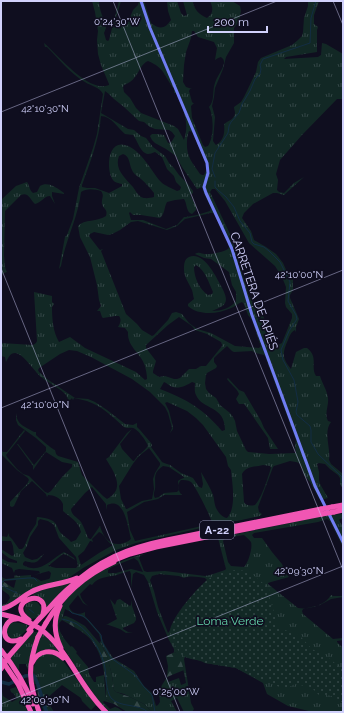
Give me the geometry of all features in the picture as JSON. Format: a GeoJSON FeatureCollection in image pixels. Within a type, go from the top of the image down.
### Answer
{"type":"FeatureCollection","features":[{"type":"Feature","properties":{"kind":"highway","name":"A-22"},"geometry":{"type":"LineString","coordinates":[[88,573],[106,563],[135,552],[322,512],[343,505]]}},
{"type":"Feature","properties":{"kind":"highway","name":"A-22"},"geometry":{"type":"LineString","coordinates":[[333,509],[343,510]]}},
{"type":"Feature","properties":{"kind":"highway","name":"A-22"},"geometry":{"type":"LineString","coordinates":[[88,573],[96,566],[114,556],[132,548],[150,543],[322,512]]}},
{"type":"Feature","properties":{"kind":"highway"},"geometry":{"type":"LineString","coordinates":[[42,619],[56,607],[68,593],[88,576],[106,565],[122,558],[156,547]]}},
{"type":"Feature","properties":{"kind":"highway"},"geometry":{"type":"LineString","coordinates":[[38,628],[29,622],[2,612],[33,591],[70,581],[88,573]]}},
{"type":"Feature","properties":{"kind":"highway"},"geometry":{"type":"LineString","coordinates":[[9,656],[11,651],[21,639],[69,590],[88,573]]}},
{"type":"Feature","properties":{"kind":"highway"},"geometry":{"type":"LineString","coordinates":[[67,659],[56,637],[55,624],[58,611],[68,593]]}},
{"type":"Feature","properties":{"kind":"highway"},"geometry":{"type":"LineString","coordinates":[[38,712],[32,689],[30,668],[32,654],[38,637],[42,619],[44,608],[40,601],[32,598],[24,602],[21,609],[23,615],[37,626],[38,628],[52,640],[67,659],[94,699],[106,712]]}},
{"type":"Feature","properties":{"kind":"highway"},"geometry":{"type":"LineString","coordinates":[[18,618],[5,623],[2,627],[2,632],[5,639],[9,641],[15,642],[21,639]]}},
{"type":"Feature","properties":{"kind":"highway"},"geometry":{"type":"LineString","coordinates":[[1,669],[9,656],[30,631]]}},
{"type":"Feature","properties":{"kind":"highway"},"geometry":{"type":"LineString","coordinates":[[1,650],[38,712]]}},
{"type":"Feature","properties":{"kind":"highway"},"geometry":{"type":"LineString","coordinates":[[30,668],[37,655],[42,652],[49,651],[59,654],[68,665],[72,667]]}},
{"type":"Feature","properties":{"kind":"highway"},"geometry":{"type":"LineString","coordinates":[[1,659],[16,675]]}},
{"type":"Feature","properties":{"kind":"highway"},"geometry":{"type":"LineString","coordinates":[[23,689],[22,695],[30,712]]}},
{"type":"Feature","properties":{"kind":"street","name":"CARRETERA DE APIÉS"},"geometry":{"type":"LineString","coordinates":[[141,1],[150,28],[206,157],[208,168],[204,187],[232,249],[252,315],[315,486],[343,542]]}},
{"type":"Feature","properties":{"kind":"green space"},"geometry":{"type":"Polygon","coordinates":[[[92,1],[99,1],[106,28],[104,33],[106,40],[108,41],[119,1],[121,1],[116,21],[127,25],[133,10],[138,5],[139,1],[144,1],[151,23],[162,28],[171,20],[167,1],[177,1],[181,13],[184,16],[187,15],[183,1],[193,1],[194,7],[197,11],[207,18],[211,14],[212,10],[210,1],[232,1],[240,6],[241,11],[239,21],[234,28],[234,43],[226,57],[223,69],[215,88],[212,106],[215,117],[213,141],[216,145],[221,141],[223,136],[224,124],[234,117],[234,107],[241,102],[244,97],[256,72],[258,62],[261,58],[292,45],[302,36],[308,1],[319,1],[314,15],[314,24],[318,27],[317,52],[286,57],[284,59],[318,57],[321,55],[322,43],[343,54],[343,99],[337,99],[280,160],[276,174],[278,180],[277,190],[284,193],[294,183],[304,177],[284,195],[273,193],[253,204],[244,213],[242,218],[251,231],[254,240],[276,254],[293,280],[293,290],[290,298],[299,319],[296,332],[295,330],[290,335],[284,355],[286,362],[291,369],[296,352],[307,348],[313,355],[314,373],[316,376],[320,376],[328,398],[326,415],[328,421],[331,422],[327,436],[329,460],[331,464],[343,474],[343,489],[338,475],[325,464],[317,464],[320,484],[328,498],[320,500],[310,482],[304,475],[299,463],[290,461],[274,466],[258,507],[259,512],[262,514],[260,516],[231,521],[136,543],[116,550],[83,568],[67,579],[17,599],[15,594],[17,591],[12,587],[14,588],[16,580],[4,581],[3,578],[14,578],[15,575],[31,575],[31,577],[41,581],[49,579],[51,573],[49,571],[34,575],[40,573],[39,571],[19,569],[15,570],[14,573],[12,568],[1,563],[1,558],[8,562],[17,563],[17,561],[9,558],[1,552],[1,549],[12,556],[14,555],[11,541],[1,541],[1,536],[7,537],[9,533],[9,536],[19,549],[22,549],[36,524],[37,517],[53,521],[60,532],[71,542],[76,540],[81,532],[76,523],[63,511],[63,504],[61,500],[53,496],[48,495],[47,497],[46,494],[32,481],[21,491],[14,506],[10,506],[10,502],[29,480],[17,470],[1,454],[1,450],[3,452],[7,452],[24,430],[25,431],[6,455],[17,469],[23,474],[29,476],[45,492],[48,493],[51,491],[72,467],[72,464],[62,462],[46,452],[33,470],[33,466],[17,444],[34,465],[46,451],[46,447],[18,425],[16,413],[19,423],[36,432],[36,435],[55,450],[58,456],[78,462],[82,475],[107,499],[113,495],[116,490],[117,480],[106,459],[132,429],[120,444],[122,449],[133,461],[148,446],[135,429],[124,427],[98,406],[87,401],[74,398],[73,400],[72,398],[69,401],[65,394],[41,377],[22,356],[15,353],[12,354],[6,362],[5,357],[1,356],[1,343],[33,345],[36,343],[34,292],[52,296],[52,302],[54,304],[52,307],[53,325],[59,342],[70,337],[85,348],[136,372],[145,380],[147,379],[143,361],[132,346],[128,337],[128,332],[125,328],[118,327],[121,320],[120,317],[115,316],[103,318],[100,311],[97,311],[101,306],[97,285],[90,257],[80,237],[78,226],[84,222],[106,216],[106,211],[102,204],[103,194],[101,191],[91,189],[81,192],[77,211],[59,269],[65,237],[73,219],[79,188],[97,134],[103,94],[98,88],[85,82],[74,74],[47,47],[45,47],[44,43],[83,79],[92,84],[101,86],[109,84],[98,54],[98,31],[92,1]],[[192,31],[186,52],[183,82],[186,87],[192,89],[189,91],[194,104],[191,106],[192,118],[205,147],[208,146],[210,142],[213,127],[209,107],[213,99],[214,86],[224,61],[221,57],[215,60],[217,48],[214,42],[198,37],[194,31],[192,31]],[[148,61],[146,62],[133,80],[124,85],[124,92],[141,113],[174,126],[178,129],[184,140],[186,133],[185,116],[176,93],[174,93],[174,89],[158,66],[148,61]],[[105,91],[101,113],[146,138],[153,147],[165,156],[169,163],[193,191],[190,195],[196,206],[196,210],[192,214],[188,210],[184,199],[175,200],[167,202],[163,215],[160,218],[133,215],[130,212],[131,220],[143,220],[166,229],[177,225],[184,217],[210,211],[211,208],[202,187],[197,189],[176,156],[155,143],[150,136],[152,134],[164,135],[168,143],[170,143],[175,136],[172,132],[169,130],[155,129],[144,122],[139,121],[105,91]],[[101,116],[96,142],[82,187],[95,188],[109,193],[122,186],[122,184],[113,180],[109,170],[109,164],[111,152],[115,147],[125,145],[136,151],[141,156],[163,183],[177,191],[180,190],[181,187],[176,182],[174,176],[167,169],[162,157],[155,152],[149,154],[145,153],[133,135],[125,134],[111,120],[101,116]],[[189,131],[187,151],[192,163],[200,174],[204,175],[207,165],[192,132],[189,131]],[[123,154],[119,156],[118,165],[121,173],[140,196],[143,198],[154,197],[154,193],[149,187],[134,173],[128,158],[123,154]],[[212,189],[210,192],[231,236],[249,296],[261,312],[278,345],[282,343],[292,318],[292,314],[286,307],[285,303],[286,287],[275,266],[249,243],[225,201],[215,189],[212,189]],[[210,213],[185,219],[177,226],[167,230],[138,221],[131,222],[112,234],[108,235],[94,232],[89,236],[100,250],[103,249],[101,251],[126,314],[142,330],[152,336],[154,335],[168,320],[172,313],[176,312],[182,314],[189,323],[197,329],[211,333],[235,346],[259,348],[261,346],[252,320],[242,302],[226,310],[215,313],[203,313],[188,306],[188,304],[194,299],[192,290],[185,275],[184,264],[187,258],[194,256],[200,258],[209,266],[225,294],[226,301],[224,304],[212,311],[226,309],[236,301],[236,292],[232,285],[229,272],[211,259],[195,254],[215,253],[225,251],[229,248],[225,235],[215,215],[210,213]],[[196,265],[194,267],[196,279],[208,295],[212,294],[213,292],[202,270],[196,265]],[[179,317],[146,345],[146,348],[156,361],[153,373],[159,377],[165,376],[177,379],[189,369],[196,369],[201,366],[206,366],[222,344],[207,334],[195,330],[192,326],[179,317]],[[227,346],[214,358],[214,362],[217,366],[206,375],[206,389],[233,417],[237,431],[248,452],[269,454],[295,453],[296,440],[265,356],[252,351],[234,352],[227,346]],[[69,350],[60,354],[39,368],[39,372],[75,398],[88,399],[95,402],[125,424],[133,425],[137,423],[137,427],[151,443],[151,447],[162,462],[193,478],[199,487],[202,488],[203,484],[201,472],[212,492],[217,509],[221,515],[227,518],[230,514],[233,502],[231,470],[228,466],[226,457],[203,425],[187,411],[167,402],[165,403],[169,411],[173,427],[170,433],[172,428],[168,413],[165,407],[150,392],[132,379],[77,351],[69,350]],[[164,382],[160,389],[187,401],[208,416],[222,431],[225,430],[224,422],[221,416],[199,400],[195,392],[195,383],[192,382],[178,387],[172,387],[164,382]],[[149,448],[136,459],[119,486],[121,499],[126,509],[142,501],[152,499],[154,489],[153,479],[160,463],[149,448]],[[263,465],[251,467],[242,474],[244,502],[250,506],[255,505],[260,498],[271,468],[270,466],[263,465]],[[163,466],[157,471],[155,479],[155,498],[164,493],[177,492],[179,490],[182,495],[164,495],[158,499],[144,502],[127,512],[130,530],[135,541],[212,523],[203,501],[191,482],[181,480],[179,486],[178,481],[184,477],[169,467],[163,466]],[[92,487],[71,509],[71,511],[81,522],[88,538],[91,539],[100,526],[104,535],[99,532],[92,539],[93,542],[90,541],[84,551],[78,556],[81,565],[113,545],[106,538],[112,543],[116,544],[127,542],[131,539],[125,514],[118,505],[113,503],[107,505],[106,510],[106,504],[92,487]],[[40,519],[38,521],[38,525],[30,537],[23,553],[25,557],[32,560],[37,559],[44,554],[36,562],[25,561],[23,565],[29,568],[40,567],[64,552],[75,560],[63,554],[48,566],[56,568],[76,568],[78,566],[76,557],[59,538],[54,525],[48,521],[40,519]]]}},
{"type":"Feature","properties":{"kind":"green space"},"geometry":{"type":"Polygon","coordinates":[[[27,182],[33,193],[37,192],[40,186],[46,184],[55,187],[64,194],[52,192],[55,204],[50,196],[35,204],[28,195],[24,194],[21,195],[5,211],[4,256],[7,272],[1,276],[1,200],[16,186],[27,182]]]}},
{"type":"Feature","properties":{"kind":"green space"},"geometry":{"type":"Polygon","coordinates":[[[228,378],[239,390],[244,392],[264,428],[278,449],[270,449],[268,438],[245,405],[239,404],[236,399],[239,394],[227,379],[228,378]]]}},
{"type":"Feature","properties":{"kind":"green space"},"geometry":{"type":"Polygon","coordinates":[[[343,514],[343,518],[339,520],[343,527],[343,547],[330,521],[327,519],[318,522],[254,533],[252,535],[254,538],[262,538],[282,564],[286,574],[289,577],[268,584],[298,608],[306,608],[302,611],[303,614],[333,639],[343,638],[343,640],[337,642],[343,648],[343,712],[313,712],[288,706],[267,694],[263,683],[236,668],[205,663],[185,657],[184,659],[191,703],[194,709],[192,712],[184,712],[177,698],[171,701],[177,712],[153,712],[144,704],[114,690],[112,675],[106,653],[99,641],[101,641],[99,634],[86,619],[65,609],[62,620],[59,623],[59,629],[62,636],[71,647],[73,647],[88,667],[89,674],[94,682],[96,682],[96,677],[104,675],[106,699],[114,704],[103,702],[110,709],[115,707],[124,712],[110,712],[99,702],[65,650],[57,628],[57,620],[61,608],[79,586],[105,569],[119,562],[145,554],[139,558],[144,571],[147,572],[165,571],[205,576],[210,575],[226,569],[218,538],[327,515],[343,514]],[[244,535],[225,538],[223,541],[228,562],[231,566],[244,567],[250,555],[251,542],[244,535]],[[134,558],[108,570],[108,573],[116,573],[131,569],[143,572],[138,561],[134,558]],[[130,571],[97,580],[92,585],[90,584],[80,594],[83,601],[88,606],[83,603],[78,595],[69,606],[75,613],[80,614],[85,612],[85,616],[100,633],[104,644],[113,658],[134,671],[144,686],[152,693],[156,706],[160,702],[159,693],[167,677],[168,682],[179,678],[181,685],[186,683],[184,674],[179,659],[175,652],[173,653],[174,649],[157,612],[148,582],[144,575],[136,572],[133,574],[131,588],[130,571]],[[159,574],[152,576],[150,580],[168,633],[176,617],[197,590],[207,580],[205,578],[194,576],[184,578],[159,574]]]}},
{"type":"Feature","properties":{"kind":"green space","name":"Loma Verde"},"geometry":{"type":"Polygon","coordinates":[[[236,570],[249,572],[269,588],[270,600],[278,628],[300,636],[312,649],[330,659],[343,670],[343,703],[332,696],[319,695],[310,687],[295,684],[283,688],[274,685],[265,679],[261,681],[236,668],[205,663],[187,658],[180,653],[172,640],[170,631],[180,610],[193,594],[210,578],[236,570]]]}},
{"type":"Feature","properties":{"kind":"green space"},"geometry":{"type":"Polygon","coordinates":[[[1,575],[4,582],[18,592],[15,594],[17,599],[1,607],[1,605],[6,604],[10,598],[9,595],[1,589],[1,575]]]}},
{"type":"Feature","properties":{"kind":"green space"},"geometry":{"type":"Polygon","coordinates":[[[71,583],[46,609],[35,596],[32,595],[42,589],[71,583]]]}},
{"type":"Feature","properties":{"kind":"green space"},"geometry":{"type":"Polygon","coordinates":[[[331,595],[343,596],[331,599],[317,606],[329,599],[331,595]]]}},
{"type":"Feature","properties":{"kind":"green space"},"geometry":{"type":"Polygon","coordinates":[[[110,599],[115,605],[117,600],[120,599],[130,606],[132,600],[136,620],[134,623],[123,629],[128,632],[133,632],[126,633],[106,624],[117,619],[110,599]]]}},
{"type":"Feature","properties":{"kind":"green space"},"geometry":{"type":"Polygon","coordinates":[[[31,601],[37,602],[42,608],[38,618],[30,619],[25,612],[26,605],[31,601]]]}},
{"type":"Feature","properties":{"kind":"green space"},"geometry":{"type":"Polygon","coordinates":[[[64,616],[85,626],[102,646],[107,656],[114,690],[144,704],[153,712],[127,712],[106,699],[104,673],[101,659],[95,646],[86,635],[62,620],[64,616]]]}},
{"type":"Feature","properties":{"kind":"green space"},"geometry":{"type":"Polygon","coordinates":[[[12,622],[27,625],[27,630],[19,637],[13,639],[7,637],[5,628],[12,622]]]}},
{"type":"Feature","properties":{"kind":"green space"},"geometry":{"type":"Polygon","coordinates":[[[32,632],[39,632],[29,670],[26,664],[19,664],[19,671],[10,658],[32,632]]]}},
{"type":"Feature","properties":{"kind":"green space"},"geometry":{"type":"Polygon","coordinates":[[[42,633],[59,652],[46,650],[34,656],[42,633]]]}},
{"type":"Feature","properties":{"kind":"green space"},"geometry":{"type":"Polygon","coordinates":[[[175,652],[180,658],[184,670],[167,677],[168,666],[166,656],[175,652]]]}},
{"type":"Feature","properties":{"kind":"green space"},"geometry":{"type":"Polygon","coordinates":[[[44,654],[56,655],[64,662],[96,705],[91,710],[81,698],[62,685],[46,699],[54,712],[52,712],[42,697],[38,677],[33,671],[36,661],[44,654]]]}},
{"type":"Feature","properties":{"kind":"green space"},"geometry":{"type":"Polygon","coordinates":[[[33,671],[38,677],[42,697],[52,712],[44,712],[39,700],[36,684],[33,684],[33,671]]]}},
{"type":"Feature","properties":{"kind":"green space"},"geometry":{"type":"Polygon","coordinates":[[[1,687],[3,696],[12,702],[17,699],[10,689],[16,687],[25,704],[27,712],[1,712],[1,687]]]}},
{"type":"Feature","properties":{"kind":"waterway"},"geometry":{"type":"LineString","coordinates":[[215,177],[212,169],[215,153],[228,133],[231,122],[239,113],[255,79],[260,74],[260,65],[263,59],[310,43],[311,18],[316,1]]}},
{"type":"Feature","properties":{"kind":"waterway"},"geometry":{"type":"LineString","coordinates":[[215,181],[215,187],[234,207],[240,221],[250,233],[252,242],[264,247],[280,262],[290,282],[288,301],[297,319],[289,331],[281,350],[283,360],[294,380],[298,402],[296,412],[297,415],[310,426],[311,442],[318,454],[342,477],[343,486]]}},
{"type":"Feature","properties":{"kind":"waterway"},"geometry":{"type":"LineString","coordinates":[[1,583],[5,580],[28,578],[34,578],[37,581]]}},
{"type":"Feature","properties":{"kind":"waterway"},"geometry":{"type":"LineString","coordinates":[[1,584],[17,593]]}},
{"type":"Feature","properties":{"kind":"waterway"},"geometry":{"type":"LineString","coordinates":[[29,609],[34,613]]}},
{"type":"Feature","properties":{"kind":"waterway"},"geometry":{"type":"LineString","coordinates":[[69,610],[72,613],[83,616],[88,620],[101,635],[102,642],[111,658],[135,675],[152,695],[155,712]]}},
{"type":"Feature","properties":{"kind":"waterway"},"geometry":{"type":"LineString","coordinates":[[62,619],[77,624],[87,632],[95,643],[104,662],[107,688],[111,698],[119,703],[139,707],[148,712]]}},
{"type":"Feature","properties":{"kind":"waterway"},"geometry":{"type":"LineString","coordinates":[[1,682],[9,684],[25,676],[33,675],[37,682],[47,712]]}}]}
